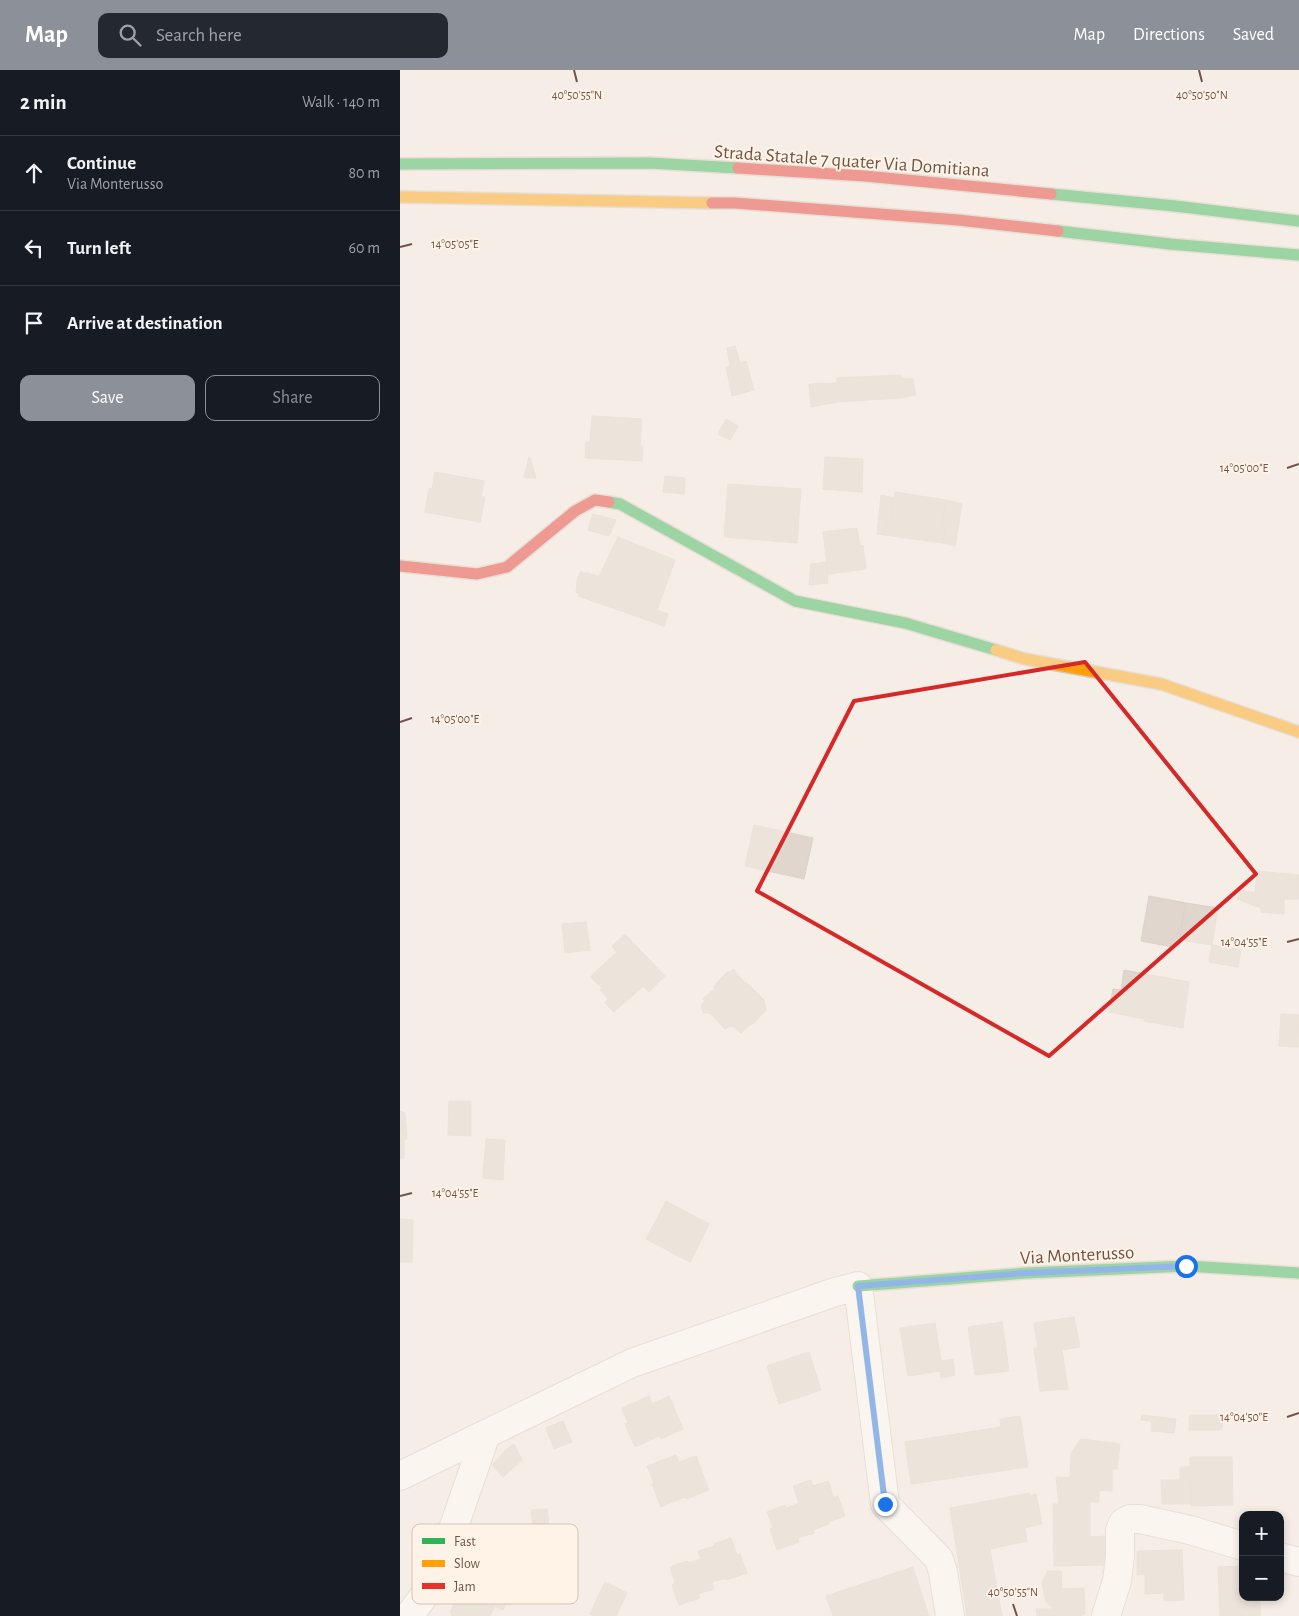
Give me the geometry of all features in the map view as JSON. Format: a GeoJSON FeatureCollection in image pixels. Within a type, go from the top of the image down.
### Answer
{"type":"FeatureCollection","features":[{"type":"Feature","properties":{"kind":"main road","name":"Strada Statale 7 quater Via Domitiana"},"geometry":{"type":"LineString","coordinates":[[400,164],[650,163],[866,176],[1175,206],[1299,221]]}},
{"type":"Feature","properties":{"kind":"main road"},"geometry":{"type":"LineString","coordinates":[[400,197],[735,203],[958,220],[1170,244],[1299,255]]}},
{"type":"Feature","properties":{"kind":"main road"},"geometry":{"type":"LineString","coordinates":[[400,566],[478,574],[507,567],[575,511],[594,500],[620,504],[795,601],[904,623],[1025,659],[1162,684],[1299,732]]}},
{"type":"Feature","properties":{"kind":"main road","name":"Via Monterusso"},"geometry":{"type":"LineString","coordinates":[[858,1286],[1027,1273],[1186,1266],[1299,1274]]}},
{"type":"Feature","properties":{"kind":"street"},"geometry":{"type":"LineString","coordinates":[[400,1476],[632,1364],[835,1292],[858,1286],[885,1504],[939,1559],[950,1616]]}},
{"type":"Feature","properties":{"kind":"street"},"geometry":{"type":"LineString","coordinates":[[455,1524],[486,1434]]}},
{"type":"Feature","properties":{"kind":"street"},"geometry":{"type":"LineString","coordinates":[[1106,1616],[1117,1581],[1120,1557],[1120,1530],[1124,1523],[1130,1519],[1140,1519],[1174,1526],[1239,1545]]}},
{"type":"Feature","properties":{"kind":"street"},"geometry":{"type":"LineString","coordinates":[[1284,1558],[1299,1562]]}},
{"type":"Feature","properties":{"kind":"street"},"geometry":{"type":"LineString","coordinates":[[409,1616],[418,1604]]}},
{"type":"Feature","properties":{"kind":"highlighted area"},"geometry":{"type":"Polygon","coordinates":[[[1085,662],[1256,874],[1049,1056],[757,891],[854,701],[1085,662]]]}},
{"type":"Feature","properties":{"kind":"building"},"geometry":{"type":"Polygon","coordinates":[[[735,346],[740,363],[746,361],[754,390],[732,396],[726,367],[730,366],[727,348],[735,346]]]}},
{"type":"Feature","properties":{"kind":"building"},"geometry":{"type":"Polygon","coordinates":[[[900,375],[901,378],[913,379],[916,395],[900,398],[837,402],[811,407],[809,384],[837,383],[837,378],[900,375]]]}},
{"type":"Feature","properties":{"kind":"building"},"geometry":{"type":"Polygon","coordinates":[[[592,416],[642,419],[640,446],[643,446],[642,461],[585,458],[586,442],[590,442],[592,416]]]}},
{"type":"Feature","properties":{"kind":"building"},"geometry":{"type":"Polygon","coordinates":[[[726,419],[738,426],[730,440],[718,434],[726,419]]]}},
{"type":"Feature","properties":{"kind":"building"},"geometry":{"type":"Polygon","coordinates":[[[825,457],[863,459],[862,492],[823,489],[825,457]]]}},
{"type":"Feature","properties":{"kind":"building"},"geometry":{"type":"Polygon","coordinates":[[[530,458],[536,478],[524,477],[530,458]]]}},
{"type":"Feature","properties":{"kind":"building"},"geometry":{"type":"Polygon","coordinates":[[[435,472],[484,481],[481,497],[485,497],[480,522],[425,512],[429,488],[432,489],[435,472]]]}},
{"type":"Feature","properties":{"kind":"building"},"geometry":{"type":"Polygon","coordinates":[[[665,476],[685,478],[684,494],[663,492],[665,476]]]}},
{"type":"Feature","properties":{"kind":"building"},"geometry":{"type":"Polygon","coordinates":[[[728,484],[801,489],[797,543],[724,537],[728,484]]]}},
{"type":"Feature","properties":{"kind":"building"},"geometry":{"type":"Polygon","coordinates":[[[895,492],[946,500],[942,527],[945,527],[943,543],[884,535],[887,518],[891,519],[895,492]]]}},
{"type":"Feature","properties":{"kind":"building"},"geometry":{"type":"Polygon","coordinates":[[[881,495],[894,498],[891,519],[887,518],[884,535],[877,534],[881,495]]]}},
{"type":"Feature","properties":{"kind":"building"},"geometry":{"type":"Polygon","coordinates":[[[946,500],[962,504],[955,546],[943,543],[945,527],[942,527],[946,500]]]}},
{"type":"Feature","properties":{"kind":"building"},"geometry":{"type":"Polygon","coordinates":[[[593,514],[616,520],[609,536],[588,530],[593,514]]]}},
{"type":"Feature","properties":{"kind":"building"},"geometry":{"type":"Polygon","coordinates":[[[857,528],[860,546],[863,545],[866,569],[828,574],[823,532],[857,528]]]}},
{"type":"Feature","properties":{"kind":"building"},"geometry":{"type":"Polygon","coordinates":[[[618,537],[675,560],[657,610],[668,614],[664,626],[578,596],[579,594],[576,592],[577,581],[581,571],[585,574],[586,572],[599,577],[618,537]]]}},
{"type":"Feature","properties":{"kind":"building"},"geometry":{"type":"Polygon","coordinates":[[[826,562],[828,583],[809,585],[811,564],[826,562]]]}},
{"type":"Feature","properties":{"kind":"building"},"geometry":{"type":"Polygon","coordinates":[[[754,825],[813,838],[804,879],[745,866],[754,825]]]}},
{"type":"Feature","properties":{"kind":"building"},"geometry":{"type":"Polygon","coordinates":[[[1257,871],[1299,875],[1299,899],[1284,899],[1284,914],[1261,912],[1261,908],[1237,899],[1240,890],[1255,893],[1257,871]]]}},
{"type":"Feature","properties":{"kind":"building"},"geometry":{"type":"Polygon","coordinates":[[[1149,896],[1186,903],[1178,948],[1141,941],[1149,896]]]}},
{"type":"Feature","properties":{"kind":"building"},"geometry":{"type":"Polygon","coordinates":[[[1186,903],[1218,908],[1212,945],[1179,940],[1186,903]]]}},
{"type":"Feature","properties":{"kind":"building"},"geometry":{"type":"Polygon","coordinates":[[[586,922],[590,950],[565,953],[562,924],[586,922]]]}},
{"type":"Feature","properties":{"kind":"building"},"geometry":{"type":"Polygon","coordinates":[[[625,934],[665,976],[649,992],[643,986],[614,1012],[605,1003],[608,999],[600,990],[602,988],[590,977],[617,952],[612,946],[625,934]]]}},
{"type":"Feature","properties":{"kind":"building"},"geometry":{"type":"Polygon","coordinates":[[[1212,945],[1241,950],[1238,967],[1209,962],[1212,945]]]}},
{"type":"Feature","properties":{"kind":"building"},"geometry":{"type":"Polygon","coordinates":[[[733,969],[764,1000],[766,1010],[753,1024],[741,1033],[731,1026],[725,1029],[710,1013],[704,1013],[701,1008],[705,1001],[703,999],[714,989],[714,986],[728,971],[730,972],[733,969]]]}},
{"type":"Feature","properties":{"kind":"building"},"geometry":{"type":"Polygon","coordinates":[[[1124,970],[1189,982],[1183,1028],[1109,1012],[1113,989],[1121,990],[1124,970]]]}},
{"type":"Feature","properties":{"kind":"building"},"geometry":{"type":"Polygon","coordinates":[[[1281,1014],[1299,1015],[1298,1047],[1279,1046],[1281,1014]]]}},
{"type":"Feature","properties":{"kind":"building"},"geometry":{"type":"Polygon","coordinates":[[[449,1101],[471,1101],[471,1136],[448,1135],[449,1101]]]}},
{"type":"Feature","properties":{"kind":"building"},"geometry":{"type":"Polygon","coordinates":[[[400,1111],[405,1113],[407,1139],[404,1139],[404,1158],[400,1158],[400,1111]]]}},
{"type":"Feature","properties":{"kind":"building"},"geometry":{"type":"Polygon","coordinates":[[[486,1139],[505,1140],[503,1180],[483,1178],[486,1139]]]}},
{"type":"Feature","properties":{"kind":"building"},"geometry":{"type":"Polygon","coordinates":[[[666,1201],[709,1224],[690,1262],[646,1239],[666,1201]]]}},
{"type":"Feature","properties":{"kind":"building"},"geometry":{"type":"Polygon","coordinates":[[[400,1219],[413,1220],[412,1262],[400,1262],[400,1219]]]}},
{"type":"Feature","properties":{"kind":"building"},"geometry":{"type":"Polygon","coordinates":[[[1074,1317],[1080,1347],[1062,1350],[1068,1389],[1040,1391],[1034,1348],[1038,1348],[1034,1323],[1074,1317]]]}},
{"type":"Feature","properties":{"kind":"building"},"geometry":{"type":"Polygon","coordinates":[[[1002,1322],[1009,1371],[975,1375],[968,1327],[1002,1322]]]}},
{"type":"Feature","properties":{"kind":"building"},"geometry":{"type":"Polygon","coordinates":[[[935,1323],[941,1361],[953,1359],[955,1375],[941,1378],[940,1371],[908,1376],[900,1328],[935,1323]]]}},
{"type":"Feature","properties":{"kind":"building"},"geometry":{"type":"Polygon","coordinates":[[[809,1352],[821,1390],[779,1404],[767,1366],[809,1352]]]}},
{"type":"Feature","properties":{"kind":"building"},"geometry":{"type":"Polygon","coordinates":[[[649,1396],[652,1404],[669,1396],[683,1429],[661,1439],[659,1436],[635,1447],[625,1424],[628,1423],[622,1408],[649,1396]]]}},
{"type":"Feature","properties":{"kind":"building"},"geometry":{"type":"Polygon","coordinates":[[[1142,1415],[1176,1419],[1174,1433],[1151,1431],[1151,1421],[1141,1420],[1142,1415]]]}},
{"type":"Feature","properties":{"kind":"building"},"geometry":{"type":"Polygon","coordinates":[[[1190,1415],[1223,1415],[1222,1430],[1189,1430],[1190,1415]]]}},
{"type":"Feature","properties":{"kind":"building"},"geometry":{"type":"Polygon","coordinates":[[[1020,1416],[1028,1467],[911,1484],[905,1442],[1001,1427],[1000,1419],[1020,1416]]]}},
{"type":"Feature","properties":{"kind":"building"},"geometry":{"type":"Polygon","coordinates":[[[563,1421],[572,1442],[554,1449],[546,1428],[563,1421]]]}},
{"type":"Feature","properties":{"kind":"building"},"geometry":{"type":"Polygon","coordinates":[[[1081,1439],[1120,1444],[1117,1469],[1112,1469],[1112,1491],[1099,1490],[1099,1502],[1090,1502],[1090,1537],[1106,1536],[1108,1565],[1054,1566],[1053,1504],[1059,1504],[1056,1477],[1070,1478],[1071,1453],[1081,1439]]]}},
{"type":"Feature","properties":{"kind":"building"},"geometry":{"type":"Polygon","coordinates":[[[514,1444],[522,1460],[503,1477],[492,1465],[514,1444]]]}},
{"type":"Feature","properties":{"kind":"building"},"geometry":{"type":"Polygon","coordinates":[[[676,1455],[679,1462],[696,1456],[709,1490],[686,1499],[684,1497],[661,1507],[647,1466],[676,1455]]]}},
{"type":"Feature","properties":{"kind":"building"},"geometry":{"type":"Polygon","coordinates":[[[1190,1457],[1232,1457],[1233,1505],[1191,1506],[1190,1457]]]}},
{"type":"Feature","properties":{"kind":"building"},"geometry":{"type":"Polygon","coordinates":[[[1180,1467],[1191,1467],[1191,1504],[1162,1504],[1161,1480],[1180,1480],[1180,1467]]]}},
{"type":"Feature","properties":{"kind":"building"},"geometry":{"type":"Polygon","coordinates":[[[811,1480],[813,1486],[828,1481],[834,1498],[838,1496],[845,1516],[813,1530],[814,1533],[798,1538],[799,1542],[777,1550],[770,1529],[773,1528],[767,1512],[785,1505],[786,1508],[799,1503],[793,1486],[811,1480]]]}},
{"type":"Feature","properties":{"kind":"building"},"geometry":{"type":"Polygon","coordinates":[[[1030,1493],[1030,1496],[1036,1494],[1042,1524],[1025,1528],[1027,1541],[990,1549],[1002,1616],[967,1616],[950,1508],[1030,1493]]]}},
{"type":"Feature","properties":{"kind":"building"},"geometry":{"type":"Polygon","coordinates":[[[547,1509],[549,1524],[533,1524],[531,1510],[547,1509]]]}},
{"type":"Feature","properties":{"kind":"building"},"geometry":{"type":"Polygon","coordinates":[[[731,1538],[737,1555],[740,1554],[747,1573],[726,1580],[726,1578],[712,1582],[714,1589],[698,1594],[700,1598],[679,1605],[672,1585],[675,1583],[670,1567],[687,1561],[688,1563],[701,1559],[698,1551],[715,1546],[714,1544],[731,1538]]]}},
{"type":"Feature","properties":{"kind":"building"},"geometry":{"type":"Polygon","coordinates":[[[1182,1550],[1184,1600],[1164,1601],[1164,1593],[1145,1594],[1145,1574],[1137,1575],[1137,1551],[1182,1550]]]}},
{"type":"Feature","properties":{"kind":"building"},"geometry":{"type":"Polygon","coordinates":[[[1239,1566],[1239,1601],[1260,1601],[1260,1616],[1220,1616],[1218,1567],[1239,1566]]]}},
{"type":"Feature","properties":{"kind":"building"},"geometry":{"type":"Polygon","coordinates":[[[913,1567],[929,1616],[833,1616],[826,1596],[913,1567]]]}},
{"type":"Feature","properties":{"kind":"building"},"geometry":{"type":"Polygon","coordinates":[[[1048,1571],[1061,1571],[1062,1589],[1084,1588],[1085,1614],[1080,1616],[1037,1616],[1036,1609],[1054,1609],[1046,1602],[1042,1583],[1048,1571]]]}},
{"type":"Feature","properties":{"kind":"building"},"geometry":{"type":"Polygon","coordinates":[[[605,1582],[627,1593],[616,1616],[595,1616],[590,1614],[605,1582]]]}},
{"type":"Feature","properties":{"kind":"building"},"geometry":{"type":"Polygon","coordinates":[[[454,1604],[506,1604],[503,1610],[495,1606],[490,1616],[451,1616],[452,1613],[450,1612],[454,1604]]]}},
{"type":"Feature","properties":{"kind":"traffic: fast"},"geometry":{"type":"LineString","coordinates":[[400,164],[650,163],[738,168]]}},
{"type":"Feature","properties":{"kind":"traffic: fast"},"geometry":{"type":"LineString","coordinates":[[1051,194],[1299,221]]}},
{"type":"Feature","properties":{"kind":"traffic: fast"},"geometry":{"type":"LineString","coordinates":[[1058,231],[1170,244],[1299,255]]}},
{"type":"Feature","properties":{"kind":"traffic: fast"},"geometry":{"type":"LineString","coordinates":[[609,502],[620,504],[795,601],[905,623],[996,650]]}},
{"type":"Feature","properties":{"kind":"traffic: fast"},"geometry":{"type":"LineString","coordinates":[[858,1286],[1027,1273],[1186,1266],[1299,1273]]}},
{"type":"Feature","properties":{"kind":"traffic: slow"},"geometry":{"type":"LineString","coordinates":[[400,197],[712,203]]}},
{"type":"Feature","properties":{"kind":"traffic: slow"},"geometry":{"type":"LineString","coordinates":[[996,650],[1025,659],[1161,684],[1299,732]]}},
{"type":"Feature","properties":{"kind":"traffic: jam"},"geometry":{"type":"LineString","coordinates":[[738,168],[865,176],[1051,194]]}},
{"type":"Feature","properties":{"kind":"traffic: jam"},"geometry":{"type":"LineString","coordinates":[[712,203],[735,203],[958,220],[1058,231]]}},
{"type":"Feature","properties":{"kind":"traffic: jam"},"geometry":{"type":"LineString","coordinates":[[400,566],[477,574],[507,567],[575,511],[595,500],[609,502]]}},
{"type":"Feature","properties":{"kind":"route"},"geometry":{"type":"LineString","coordinates":[[885,1504],[858,1286],[1027,1273],[1186,1266]]}}]}
